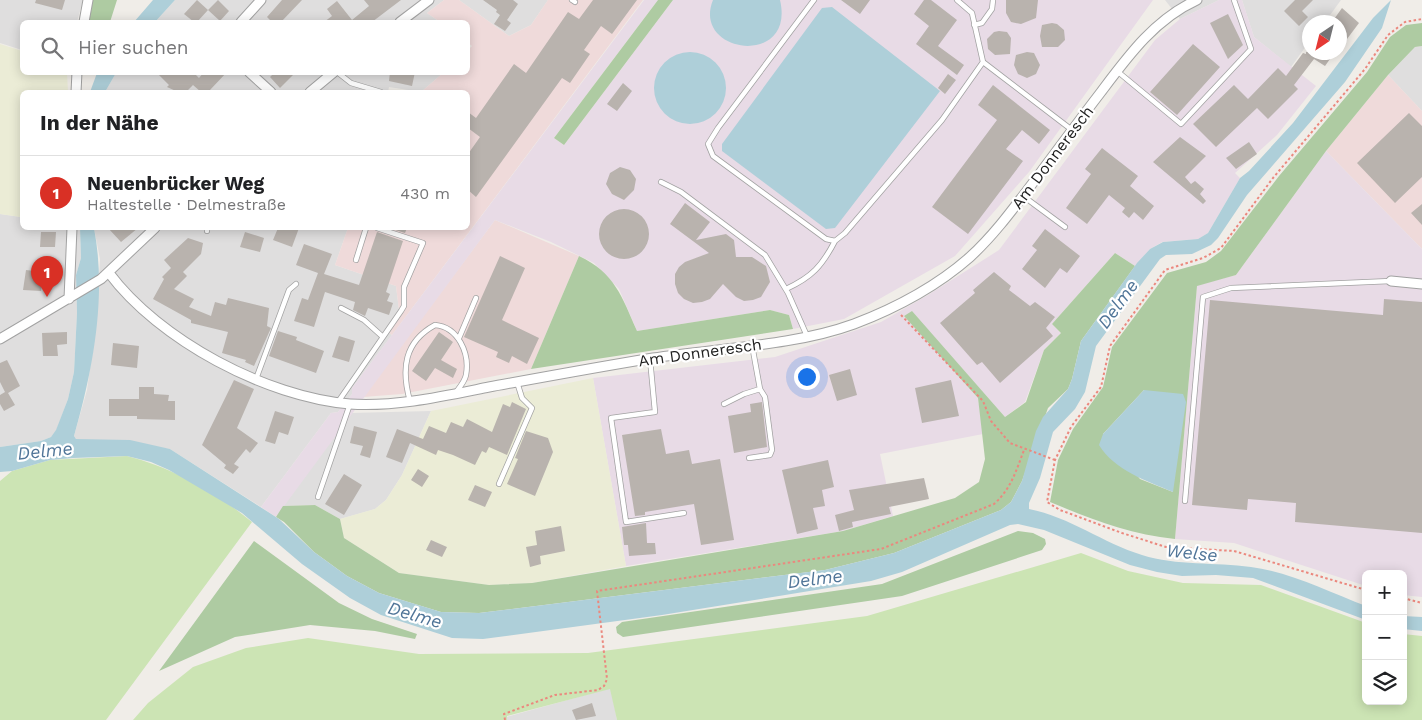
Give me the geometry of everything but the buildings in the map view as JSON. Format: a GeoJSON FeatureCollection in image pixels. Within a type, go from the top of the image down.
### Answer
{"type":"FeatureCollection","features":[{"type":"Feature","properties":{"kind":"street"},"geometry":{"type":"LineString","coordinates":[[84,20],[88,0]]}},
{"type":"Feature","properties":{"kind":"street"},"geometry":{"type":"LineString","coordinates":[[243,20],[261,0]]}},
{"type":"Feature","properties":{"kind":"street"},"geometry":{"type":"LineString","coordinates":[[403,20],[429,0]]}},
{"type":"Feature","properties":{"kind":"street","name":"Am Donneresch"},"geometry":{"type":"LineString","coordinates":[[109,273],[123,292],[138,307],[230,369],[255,380],[292,392],[350,404],[410,401],[650,358],[807,336],[852,324],[894,307],[934,284],[970,257],[999,227],[1137,46],[1166,18],[1197,0]]}},
{"type":"Feature","properties":{"kind":"street"},"geometry":{"type":"LineString","coordinates":[[76,90],[77,75]]}},
{"type":"Feature","properties":{"kind":"street"},"geometry":{"type":"LineString","coordinates":[[252,75],[269,90]]}},
{"type":"Feature","properties":{"kind":"street"},"geometry":{"type":"LineString","coordinates":[[312,90],[331,75]]}},
{"type":"Feature","properties":{"kind":"street"},"geometry":{"type":"LineString","coordinates":[[69,299],[72,230]]}},
{"type":"Feature","properties":{"kind":"street"},"geometry":{"type":"LineString","coordinates":[[0,339],[101,279],[154,230]]}},
{"type":"Feature","properties":{"kind":"street"},"geometry":{"type":"LineString","coordinates":[[1391,281],[1422,284]]}},
{"type":"Feature","properties":{"kind":"lane"},"geometry":{"type":"LineString","coordinates":[[814,0],[708,144],[713,156],[826,239],[835,241]]}},
{"type":"Feature","properties":{"kind":"lane"},"geometry":{"type":"LineString","coordinates":[[974,25],[982,23],[992,9],[993,0]]}},
{"type":"Feature","properties":{"kind":"lane"},"geometry":{"type":"LineString","coordinates":[[1117,71],[1180,124],[1251,49],[1234,0]]}},
{"type":"Feature","properties":{"kind":"lane"},"geometry":{"type":"LineString","coordinates":[[960,1],[972,13],[983,62],[1072,130]]}},
{"type":"Feature","properties":{"kind":"lane"},"geometry":{"type":"LineString","coordinates":[[786,289],[807,280],[819,267],[835,241],[845,234],[942,120],[983,62]]}},
{"type":"Feature","properties":{"kind":"lane"},"geometry":{"type":"LineString","coordinates":[[339,75],[351,83],[374,90]]}},
{"type":"Feature","properties":{"kind":"lane"},"geometry":{"type":"LineString","coordinates":[[661,182],[681,192],[765,255],[786,289],[807,336]]}},
{"type":"Feature","properties":{"kind":"lane"},"geometry":{"type":"LineString","coordinates":[[1023,196],[1065,226]]}},
{"type":"Feature","properties":{"kind":"lane"},"geometry":{"type":"LineString","coordinates":[[356,260],[365,230]]}},
{"type":"Feature","properties":{"kind":"lane"},"geometry":{"type":"LineString","coordinates":[[338,402],[404,306],[404,286],[423,243],[383,230]]}},
{"type":"Feature","properties":{"kind":"lane"},"geometry":{"type":"LineString","coordinates":[[1185,501],[1203,297],[1231,288],[1391,281]]}},
{"type":"Feature","properties":{"kind":"lane"},"geometry":{"type":"LineString","coordinates":[[255,380],[289,290],[296,284]]}},
{"type":"Feature","properties":{"kind":"lane"},"geometry":{"type":"LineString","coordinates":[[459,338],[476,298]]}},
{"type":"Feature","properties":{"kind":"lane"},"geometry":{"type":"LineString","coordinates":[[341,308],[364,320],[383,337]]}},
{"type":"Feature","properties":{"kind":"lane"},"geometry":{"type":"LineString","coordinates":[[410,401],[404,371],[407,357],[419,336],[435,324],[445,326],[459,338],[466,364],[466,377],[455,394]]}},
{"type":"Feature","properties":{"kind":"lane"},"geometry":{"type":"LineString","coordinates":[[749,458],[770,455],[772,450],[765,397],[760,389],[752,344]]}},
{"type":"Feature","properties":{"kind":"lane"},"geometry":{"type":"LineString","coordinates":[[650,358],[655,412],[611,418],[626,522],[684,513]]}},
{"type":"Feature","properties":{"kind":"lane"},"geometry":{"type":"LineString","coordinates":[[499,484],[532,408],[522,398],[517,382]]}},
{"type":"Feature","properties":{"kind":"lane"},"geometry":{"type":"LineString","coordinates":[[724,404],[744,394],[760,389]]}},
{"type":"Feature","properties":{"kind":"lane"},"geometry":{"type":"LineString","coordinates":[[318,497],[350,404]]}},
{"type":"Feature","properties":{"kind":"path"},"geometry":{"type":"LineString","coordinates":[[1362,589],[1234,551],[1166,547],[1060,510],[1046,502],[1055,460],[1071,427],[1101,386],[1110,346],[1166,270],[1203,258],[1221,248],[1273,178],[1365,69],[1388,35],[1405,22],[1422,19]]}},
{"type":"Feature","properties":{"kind":"path"},"geometry":{"type":"LineString","coordinates":[[894,307],[983,401],[991,421],[999,433],[1010,443],[1024,450],[1055,460]]}},
{"type":"Feature","properties":{"kind":"path"},"geometry":{"type":"LineString","coordinates":[[505,720],[504,714],[554,695],[598,690],[604,686],[607,679],[603,627],[597,591],[881,549],[994,504],[1005,494],[1012,483],[1024,450]]}},
{"type":"Feature","properties":{"kind":"path"},"geometry":{"type":"LineString","coordinates":[[1407,599],[1422,603]]}},
{"type":"Feature","properties":{"kind":"shaded area"},"geometry":{"type":"Polygon","coordinates":[[[0,0],[83,0],[78,20],[20,20],[20,49],[0,43],[0,0]]]}},
{"type":"Feature","properties":{"kind":"shaded area"},"geometry":{"type":"Polygon","coordinates":[[[175,0],[444,0],[427,13],[437,20],[157,20],[175,0]]]}},
{"type":"Feature","properties":{"kind":"shaded area"},"geometry":{"type":"Polygon","coordinates":[[[444,0],[459,0],[509,36],[531,25],[548,0],[643,0],[392,335],[385,330],[399,310],[396,286],[335,265],[347,230],[470,230],[470,90],[423,90],[441,75],[470,75],[470,48],[472,46],[470,44],[470,20],[437,20],[427,13],[444,0]]]}},
{"type":"Feature","properties":{"kind":"shaded area"},"geometry":{"type":"Polygon","coordinates":[[[459,0],[548,0],[531,25],[509,36],[459,0]]]}},
{"type":"Feature","properties":{"kind":"shaded area"},"geometry":{"type":"Polygon","coordinates":[[[644,0],[658,0],[554,138],[564,145],[673,0],[1153,0],[1029,172],[955,256],[844,319],[793,329],[789,315],[770,310],[637,331],[619,289],[594,263],[551,242],[495,220],[276,517],[261,507],[331,413],[338,412],[352,394],[352,388],[644,0]]]}},
{"type":"Feature","properties":{"kind":"shaded area"},"geometry":{"type":"Polygon","coordinates":[[[1165,0],[1219,0],[1180,19],[1165,0]]]}},
{"type":"Feature","properties":{"kind":"shaded area"},"geometry":{"type":"Polygon","coordinates":[[[1219,0],[1242,0],[1254,37],[1316,86],[1277,135],[1235,173],[1240,178],[1208,233],[1198,239],[1162,242],[1150,249],[1135,266],[1115,253],[1052,324],[1061,333],[1044,350],[1025,402],[1005,417],[912,312],[904,316],[978,398],[983,434],[880,454],[893,516],[843,531],[626,566],[593,378],[775,357],[881,322],[928,295],[999,250],[1155,40],[1180,19],[1219,0]]]}},
{"type":"Feature","properties":{"kind":"shaded area"},"geometry":{"type":"Polygon","coordinates":[[[1242,0],[1341,0],[1330,15],[1302,15],[1302,52],[1291,67],[1254,37],[1242,0]]]}},
{"type":"Feature","properties":{"kind":"shaded area"},"geometry":{"type":"Polygon","coordinates":[[[1422,46],[1422,111],[1388,75],[1415,47],[1422,46]]]}},
{"type":"Feature","properties":{"kind":"shaded area"},"geometry":{"type":"Polygon","coordinates":[[[115,75],[441,75],[423,90],[389,87],[388,90],[106,90],[115,75]]]}},
{"type":"Feature","properties":{"kind":"shaded area"},"geometry":{"type":"Polygon","coordinates":[[[1388,75],[1422,111],[1422,249],[1326,151],[1388,75]]]}},
{"type":"Feature","properties":{"kind":"shaded area"},"geometry":{"type":"Polygon","coordinates":[[[1326,151],[1422,249],[1422,597],[1407,595],[1407,570],[1362,570],[1362,585],[1234,543],[1175,539],[1197,285],[1236,275],[1326,151]]]}},
{"type":"Feature","properties":{"kind":"shaded area"},"geometry":{"type":"Polygon","coordinates":[[[0,214],[20,217],[20,230],[80,230],[81,258],[76,275],[77,313],[74,372],[68,399],[56,431],[51,437],[41,441],[0,447],[0,214]]]}},
{"type":"Feature","properties":{"kind":"shaded area"},"geometry":{"type":"Polygon","coordinates":[[[495,220],[579,256],[531,369],[402,394],[363,397],[495,220]]]}},
{"type":"Feature","properties":{"kind":"shaded area"},"geometry":{"type":"Polygon","coordinates":[[[94,230],[347,230],[335,265],[396,286],[399,310],[385,330],[392,335],[352,388],[352,394],[338,412],[331,413],[261,507],[170,449],[76,439],[74,436],[87,390],[97,315],[100,259],[94,230]]]}},
{"type":"Feature","properties":{"kind":"shaded area"},"geometry":{"type":"Polygon","coordinates":[[[431,411],[402,475],[386,500],[375,509],[340,519],[315,505],[283,506],[350,413],[431,411]]]}},
{"type":"Feature","properties":{"kind":"shaded area"},"geometry":{"type":"Polygon","coordinates":[[[611,688],[617,720],[507,720],[506,717],[611,688]]]}},
{"type":"Feature","properties":{"kind":"green space"},"geometry":{"type":"Polygon","coordinates":[[[93,0],[117,0],[111,20],[89,20],[93,0]]]}},
{"type":"Feature","properties":{"kind":"green space"},"geometry":{"type":"Polygon","coordinates":[[[658,0],[673,0],[564,145],[554,138],[658,0]]]}},
{"type":"Feature","properties":{"kind":"green space"},"geometry":{"type":"Polygon","coordinates":[[[1422,23],[1422,46],[1415,47],[1388,75],[1326,151],[1236,275],[1197,286],[1175,539],[1142,534],[1111,525],[1050,502],[1058,460],[1073,429],[1103,387],[1112,347],[1167,273],[1206,262],[1221,251],[1279,176],[1367,72],[1390,37],[1406,25],[1422,23]],[[1144,390],[1103,434],[1140,479],[1173,492],[1144,390]]]}},
{"type":"Feature","properties":{"kind":"green space"},"geometry":{"type":"Polygon","coordinates":[[[0,44],[20,50],[20,75],[67,75],[68,90],[20,90],[20,217],[0,214],[0,44]]]}},
{"type":"Feature","properties":{"kind":"green space"},"geometry":{"type":"Polygon","coordinates":[[[1115,253],[1135,266],[1081,341],[1068,389],[1048,408],[1022,481],[1011,502],[1001,510],[894,553],[825,570],[479,613],[441,612],[379,593],[347,576],[314,552],[284,522],[276,517],[283,506],[315,505],[340,519],[344,538],[399,573],[489,585],[532,583],[843,531],[955,498],[979,482],[985,459],[978,398],[904,316],[912,311],[1005,417],[1026,402],[1044,350],[1061,333],[1052,324],[1115,253]]]}},
{"type":"Feature","properties":{"kind":"green space"},"geometry":{"type":"Polygon","coordinates":[[[579,256],[601,270],[616,287],[637,331],[770,310],[789,315],[793,329],[531,369],[579,256]]]}},
{"type":"Feature","properties":{"kind":"green space"},"geometry":{"type":"Polygon","coordinates":[[[593,378],[626,566],[532,583],[489,585],[399,573],[344,538],[340,519],[375,509],[386,500],[402,475],[431,411],[593,378]]]}},
{"type":"Feature","properties":{"kind":"green space"},"geometry":{"type":"Polygon","coordinates":[[[127,456],[160,467],[192,482],[252,522],[106,720],[0,720],[0,481],[12,471],[50,460],[127,456]]]}},
{"type":"Feature","properties":{"kind":"green space"},"geometry":{"type":"Polygon","coordinates":[[[1018,531],[1033,533],[1045,539],[1046,544],[1042,550],[902,596],[623,637],[617,633],[616,627],[622,622],[882,584],[1018,531]]]}},
{"type":"Feature","properties":{"kind":"green space"},"geometry":{"type":"Polygon","coordinates":[[[254,541],[339,603],[372,619],[417,634],[415,639],[375,631],[310,625],[235,637],[159,671],[254,541]]]}},
{"type":"Feature","properties":{"kind":"green space"},"geometry":{"type":"Polygon","coordinates":[[[1081,553],[1128,571],[1183,583],[1261,585],[1362,622],[1362,705],[1407,705],[1407,634],[1422,636],[1422,720],[617,720],[610,689],[507,716],[507,720],[133,720],[148,703],[193,667],[246,648],[308,638],[419,654],[588,653],[867,616],[1081,553]]]}},
{"type":"Feature","properties":{"kind":"water"},"geometry":{"type":"Polygon","coordinates":[[[153,0],[175,0],[157,20],[136,20],[153,0]]]}},
{"type":"Feature","properties":{"kind":"water"},"geometry":{"type":"Polygon","coordinates":[[[713,0],[780,0],[781,22],[773,36],[760,44],[744,46],[729,42],[716,32],[710,18],[713,0]]]}},
{"type":"Feature","properties":{"kind":"water","name":"Delme"},"geometry":{"type":"Polygon","coordinates":[[[1391,0],[1382,28],[1345,82],[1247,195],[1218,238],[1211,245],[1192,254],[1166,255],[1160,259],[1096,346],[1085,392],[1075,409],[1053,432],[1040,478],[1029,503],[1029,509],[1058,518],[1142,555],[1169,561],[1251,567],[1280,573],[1362,604],[1362,619],[1253,578],[1216,575],[1182,576],[1157,572],[1130,565],[1044,530],[1018,524],[1010,525],[902,572],[871,581],[662,615],[483,639],[452,638],[381,615],[350,598],[302,564],[242,513],[169,470],[151,462],[127,456],[73,458],[50,460],[12,471],[0,472],[0,447],[41,441],[51,437],[56,430],[68,399],[74,372],[77,313],[76,275],[81,258],[80,230],[94,230],[99,280],[96,333],[87,385],[74,436],[76,439],[130,440],[170,449],[279,519],[314,552],[347,576],[379,593],[441,612],[479,613],[825,570],[894,553],[1001,510],[1011,502],[1022,481],[1036,431],[1043,417],[1068,389],[1081,341],[1137,263],[1150,249],[1163,242],[1198,239],[1208,233],[1240,178],[1249,171],[1293,123],[1341,60],[1347,60],[1347,52],[1373,18],[1391,0]]]}},
{"type":"Feature","properties":{"kind":"water"},"geometry":{"type":"Polygon","coordinates":[[[832,7],[940,91],[835,228],[826,229],[722,151],[722,144],[822,8],[832,7]]]}},
{"type":"Feature","properties":{"kind":"water"},"geometry":{"type":"Polygon","coordinates":[[[690,52],[710,58],[720,68],[726,88],[720,108],[710,118],[690,124],[670,118],[660,108],[654,88],[660,68],[670,58],[690,52]]]}},
{"type":"Feature","properties":{"kind":"water"},"geometry":{"type":"Polygon","coordinates":[[[96,75],[115,75],[106,90],[91,90],[96,75]]]}},
{"type":"Feature","properties":{"kind":"water"},"geometry":{"type":"Polygon","coordinates":[[[1144,390],[1183,394],[1186,402],[1173,492],[1122,468],[1105,454],[1099,445],[1103,434],[1144,390]]]}},
{"type":"Feature","properties":{"kind":"water"},"geometry":{"type":"Polygon","coordinates":[[[1407,616],[1422,617],[1422,631],[1407,629],[1407,616]]]}},
{"type":"Feature","properties":{"kind":"place","name":"Neuenbrücker Weg"},"geometry":{"type":"Point","coordinates":[47,297]}},
{"type":"Feature","properties":{"kind":"water label","name":"Welse"},"geometry":{"type":"Point","coordinates":[1192,553]}}]}
